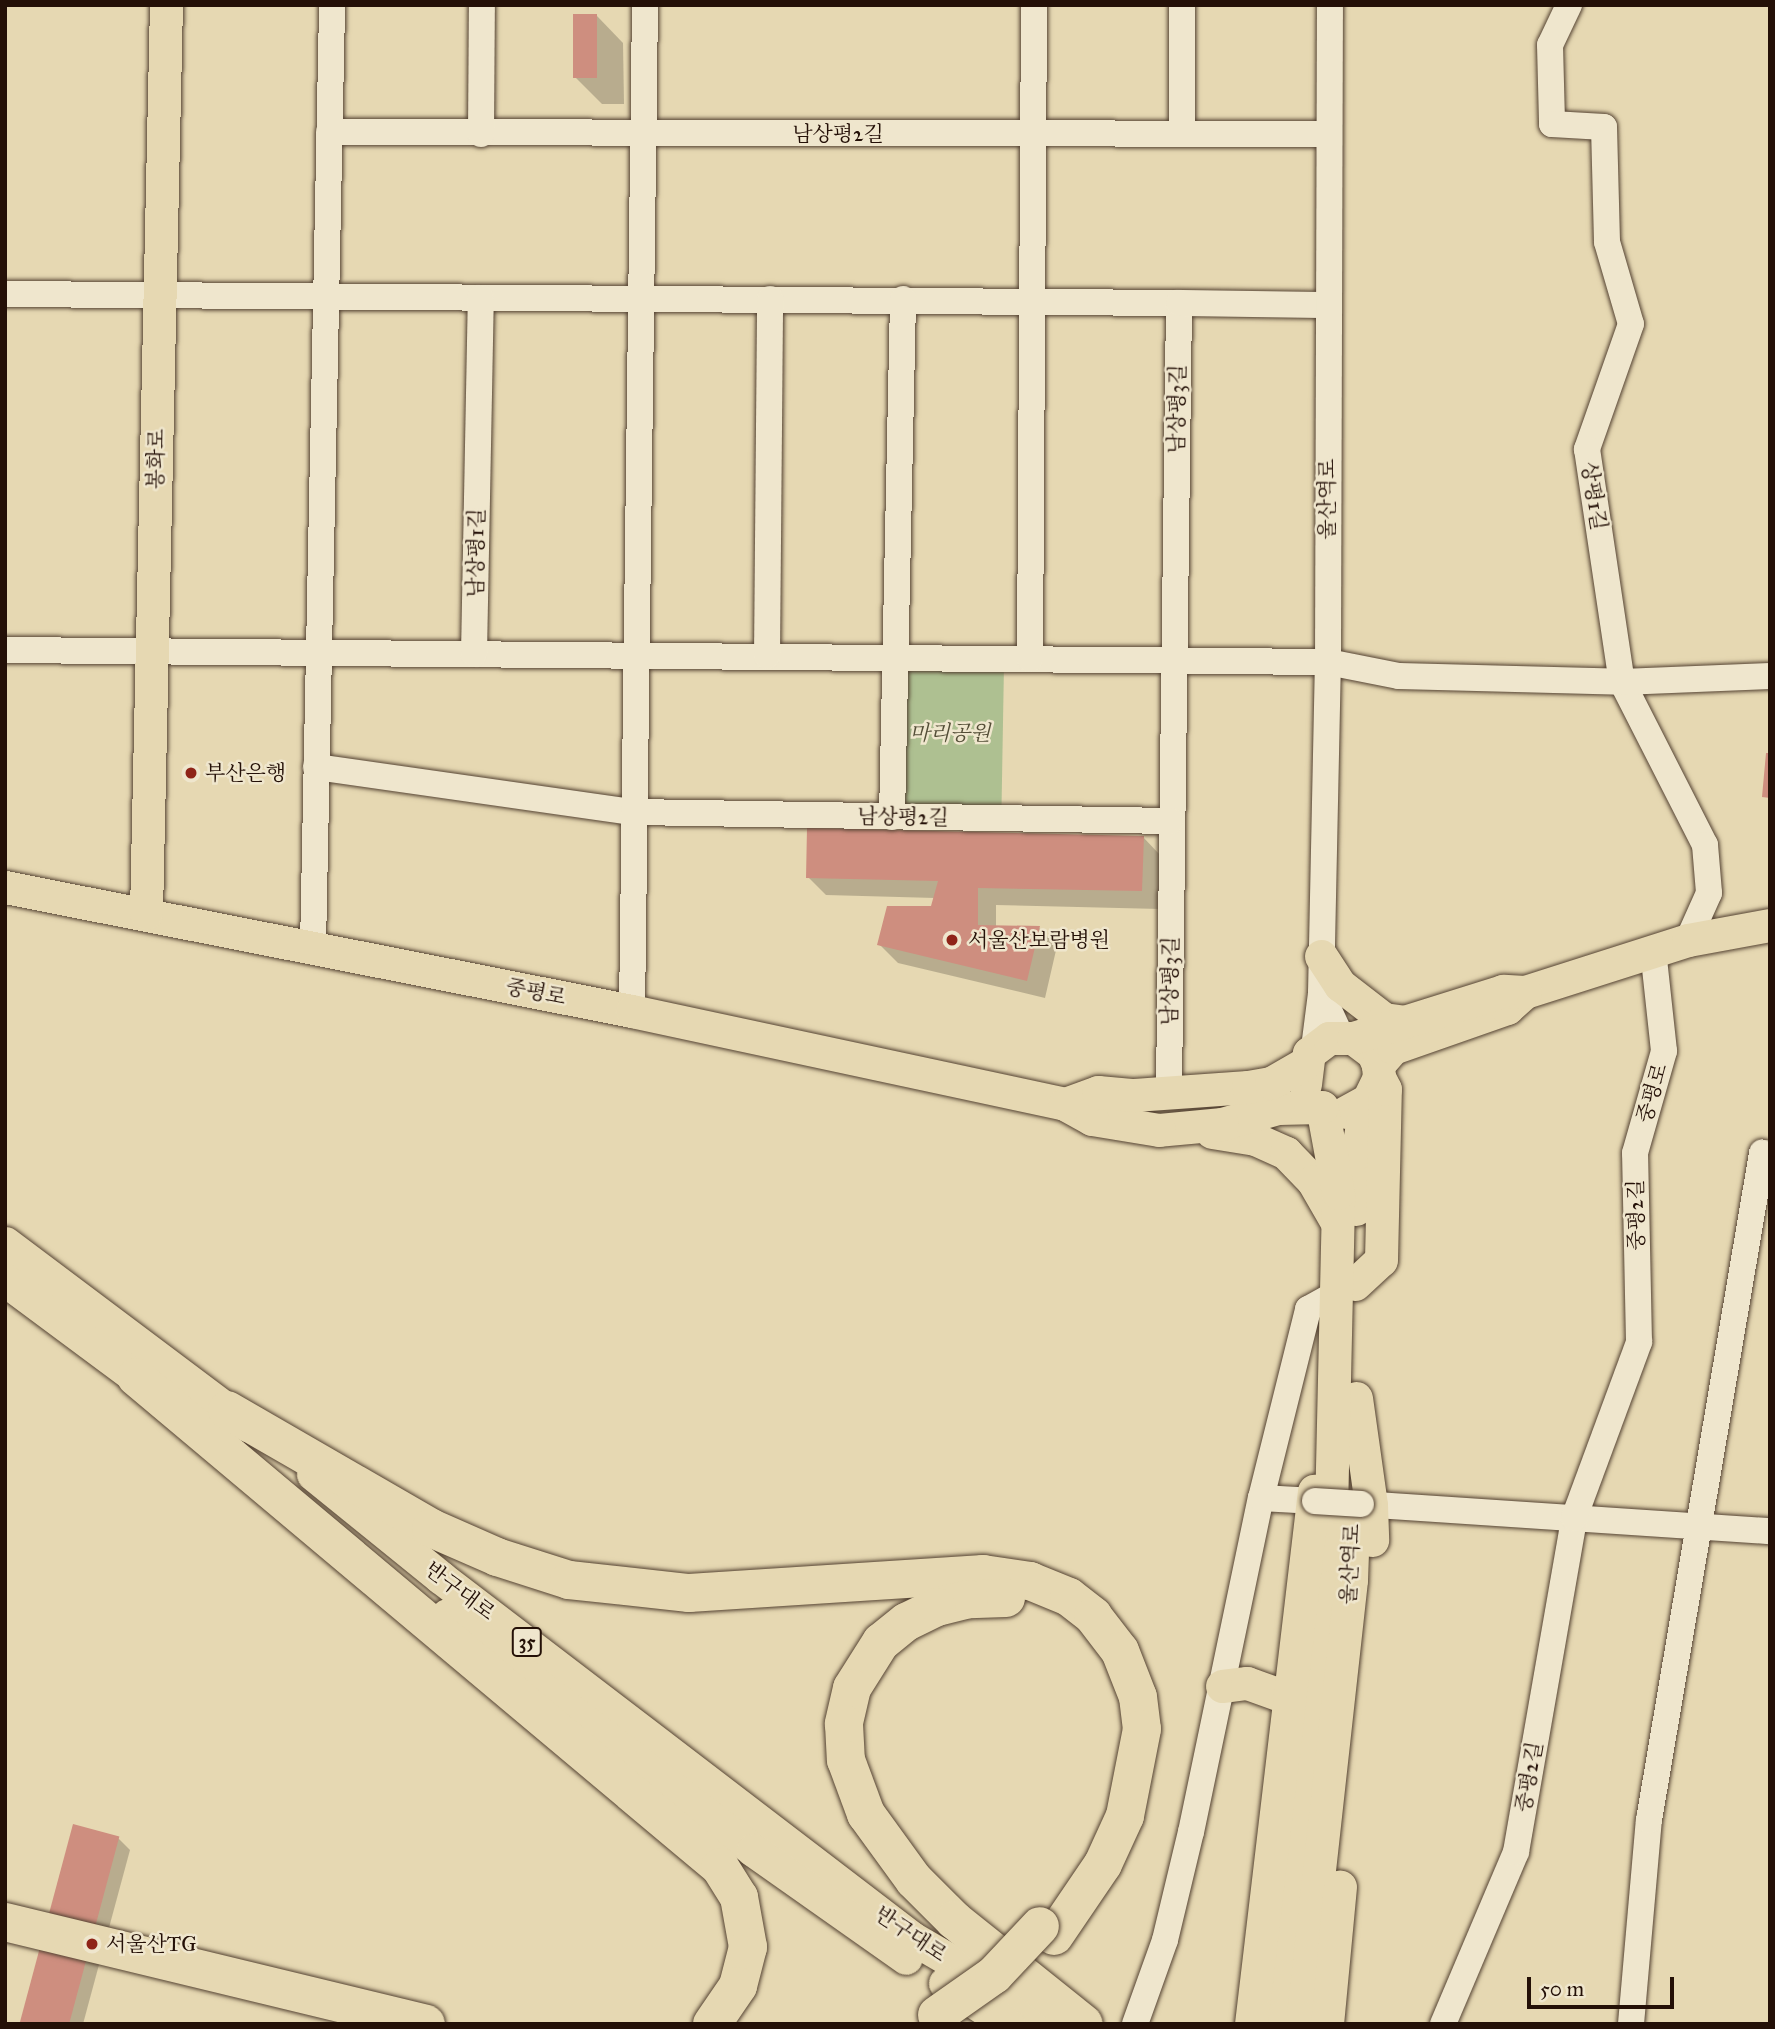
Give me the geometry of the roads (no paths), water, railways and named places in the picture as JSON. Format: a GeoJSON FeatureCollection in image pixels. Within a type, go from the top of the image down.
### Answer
{"type":"FeatureCollection","features":[{"type":"Feature","properties":{"kind":"highway"},"geometry":{"type":"LineString","coordinates":[[136,1377],[720,1867],[739,1897],[748,1947],[738,1986],[712,2024]]}},
{"type":"Feature","properties":{"kind":"highway"},"geometry":{"type":"LineString","coordinates":[[227,1410],[431,1528],[497,1557],[569,1580],[690,1593],[984,1574],[1030,1581],[1069,1597],[1093,1616],[1120,1651],[1138,1697],[1142,1729],[1125,1816],[1103,1864],[1047,1931],[939,2021]]}},
{"type":"Feature","properties":{"kind":"highway"},"geometry":{"type":"LineString","coordinates":[[1047,1931],[1105,1815],[1122,1746],[1118,1696],[1098,1653],[1060,1616],[1013,1599],[954,1602],[893,1630],[859,1671],[844,1724],[851,1778],[878,1834],[934,1902],[1084,2024]]}},
{"type":"Feature","properties":{"kind":"highway"},"geometry":{"type":"LineString","coordinates":[[5,1922],[426,2024]]}},
{"type":"Feature","properties":{"kind":"highway"},"geometry":{"type":"LineString","coordinates":[[5,1938],[343,2024]]}},
{"type":"Feature","properties":{"kind":"main road","name":"봉화로"},"geometry":{"type":"LineString","coordinates":[[146,913],[166,5]]}},
{"type":"Feature","properties":{"kind":"main road","name":"중평로"},"geometry":{"type":"LineString","coordinates":[[5,887],[632,1011],[1065,1104],[1092,1119],[1159,1130],[1192,1129]]}},
{"type":"Feature","properties":{"kind":"main road"},"geometry":{"type":"LineString","coordinates":[[1065,1104],[1098,1092],[1216,1091],[1271,1083],[1328,1046],[1503,992],[1525,992],[1688,940],[1770,925]]}},
{"type":"Feature","properties":{"kind":"main road"},"geometry":{"type":"LineString","coordinates":[[1321,957],[1340,985],[1384,1019],[1406,1022]]}},
{"type":"Feature","properties":{"kind":"main road"},"geometry":{"type":"LineString","coordinates":[[1192,1129],[1278,1108],[1322,1107],[1346,1112],[1411,1039],[1507,1008],[1525,992]]}},
{"type":"Feature","properties":{"kind":"main road"},"geometry":{"type":"LineString","coordinates":[[1328,1046],[1373,1053],[1374,1082]]}},
{"type":"Feature","properties":{"kind":"main road"},"geometry":{"type":"LineString","coordinates":[[1322,1107],[1306,1088],[1328,1046]]}},
{"type":"Feature","properties":{"kind":"main road","name":"울산역로"},"geometry":{"type":"LineString","coordinates":[[1277,2023],[1351,1580],[1346,1289],[1357,1153],[1374,1082]]}},
{"type":"Feature","properties":{"kind":"main road","name":"울산역로"},"geometry":{"type":"LineString","coordinates":[[1322,1107],[1338,1193],[1337,1223],[1346,1289]]}},
{"type":"Feature","properties":{"kind":"main road"},"geometry":{"type":"LineString","coordinates":[[1192,1129],[1255,1139],[1286,1153],[1313,1181],[1337,1223]]}},
{"type":"Feature","properties":{"kind":"main road","name":"반구대로"},"geometry":{"type":"LineString","coordinates":[[5,1243],[227,1410],[912,1938],[1059,2024]]}},
{"type":"Feature","properties":{"kind":"main road","name":"반구대로"},"geometry":{"type":"LineString","coordinates":[[6,1283],[136,1377],[753,1850],[881,1943],[1007,2024]]}},
{"type":"Feature","properties":{"kind":"main road"},"geometry":{"type":"LineString","coordinates":[[1277,2023],[1289,1698],[1313,1501],[1346,1397]]}},
{"type":"Feature","properties":{"kind":"main road"},"geometry":{"type":"LineString","coordinates":[[1327,2024],[1372,1556],[1366,1504],[1346,1397]]}},
{"type":"Feature","properties":{"kind":"main road"},"geometry":{"type":"LineString","coordinates":[[1222,1686],[1247,1683],[1289,1698]]}},
{"type":"Feature","properties":{"kind":"street"},"geometry":{"type":"LineString","coordinates":[[313,947],[332,5]]}},
{"type":"Feature","properties":{"kind":"street"},"geometry":{"type":"LineString","coordinates":[[330,132],[481,134],[482,5]]}},
{"type":"Feature","properties":{"kind":"street"},"geometry":{"type":"LineString","coordinates":[[632,1011],[645,5]]}},
{"type":"Feature","properties":{"kind":"street"},"geometry":{"type":"LineString","coordinates":[[1030,659],[1034,5]]}},
{"type":"Feature","properties":{"kind":"street"},"geometry":{"type":"LineString","coordinates":[[1182,5],[1182,134]]}},
{"type":"Feature","properties":{"kind":"street","name":"울산역로"},"geometry":{"type":"LineString","coordinates":[[1328,1046],[1321,993],[1321,957],[1328,662],[1326,305],[1330,5]]}},
{"type":"Feature","properties":{"kind":"street","name":"상평1길"},"geometry":{"type":"LineString","coordinates":[[1569,5],[1550,45],[1552,124],[1604,127],[1607,242],[1631,324],[1587,449],[1622,682],[1705,845],[1709,893],[1688,940]]}},
{"type":"Feature","properties":{"kind":"street","name":"남상평2길"},"geometry":{"type":"LineString","coordinates":[[481,134],[1034,134]]}},
{"type":"Feature","properties":{"kind":"street"},"geometry":{"type":"LineString","coordinates":[[1034,134],[1328,134]]}},
{"type":"Feature","properties":{"kind":"street"},"geometry":{"type":"LineString","coordinates":[[5,294],[160,298],[1033,299],[1326,305]]}},
{"type":"Feature","properties":{"kind":"street","name":"남상평1길"},"geometry":{"type":"LineString","coordinates":[[474,654],[481,299]]}},
{"type":"Feature","properties":{"kind":"street"},"geometry":{"type":"LineString","coordinates":[[766,656],[769,299]]}},
{"type":"Feature","properties":{"kind":"street"},"geometry":{"type":"LineString","coordinates":[[892,817],[903,299]]}},
{"type":"Feature","properties":{"kind":"street","name":"남상평3길"},"geometry":{"type":"LineString","coordinates":[[1169,1091],[1179,303]]}},
{"type":"Feature","properties":{"kind":"street"},"geometry":{"type":"LineString","coordinates":[[5,650],[1328,662],[1399,676],[1622,682],[1770,676]]}},
{"type":"Feature","properties":{"kind":"street"},"geometry":{"type":"LineString","coordinates":[[316,767],[634,812]]}},
{"type":"Feature","properties":{"kind":"street","name":"남상평2길"},"geometry":{"type":"LineString","coordinates":[[634,812],[1171,821]]}},
{"type":"Feature","properties":{"kind":"street","name":"중평로"},"geometry":{"type":"LineString","coordinates":[[1635,1153],[1664,1051],[1653,950]]}},
{"type":"Feature","properties":{"kind":"street","name":"중평2길"},"geometry":{"type":"LineString","coordinates":[[1443,2024],[1516,1852],[1574,1518],[1639,1342],[1635,1153]]}},
{"type":"Feature","properties":{"kind":"street"},"geometry":{"type":"LineString","coordinates":[[1631,2024],[1649,1820],[1762,1153]]}},
{"type":"Feature","properties":{"kind":"street"},"geometry":{"type":"LineString","coordinates":[[1135,2024],[1165,1940],[1261,1498],[1308,1309],[1346,1289]]}},
{"type":"Feature","properties":{"kind":"street"},"geometry":{"type":"LineString","coordinates":[[1261,1498],[1770,1531]]}},
{"type":"Feature","properties":{"kind":"place","name":"부산은행"},"geometry":{"type":"Point","coordinates":[191,773]}},
{"type":"Feature","properties":{"kind":"place","name":"서울산보람병원"},"geometry":{"type":"Point","coordinates":[952,940]}},
{"type":"Feature","properties":{"kind":"place","name":"서울산TG"},"geometry":{"type":"Point","coordinates":[92,1944]}},
{"type":"Feature","properties":{"kind":"park label","name":"마리공원"},"geometry":{"type":"Point","coordinates":[950,733]}}]}
